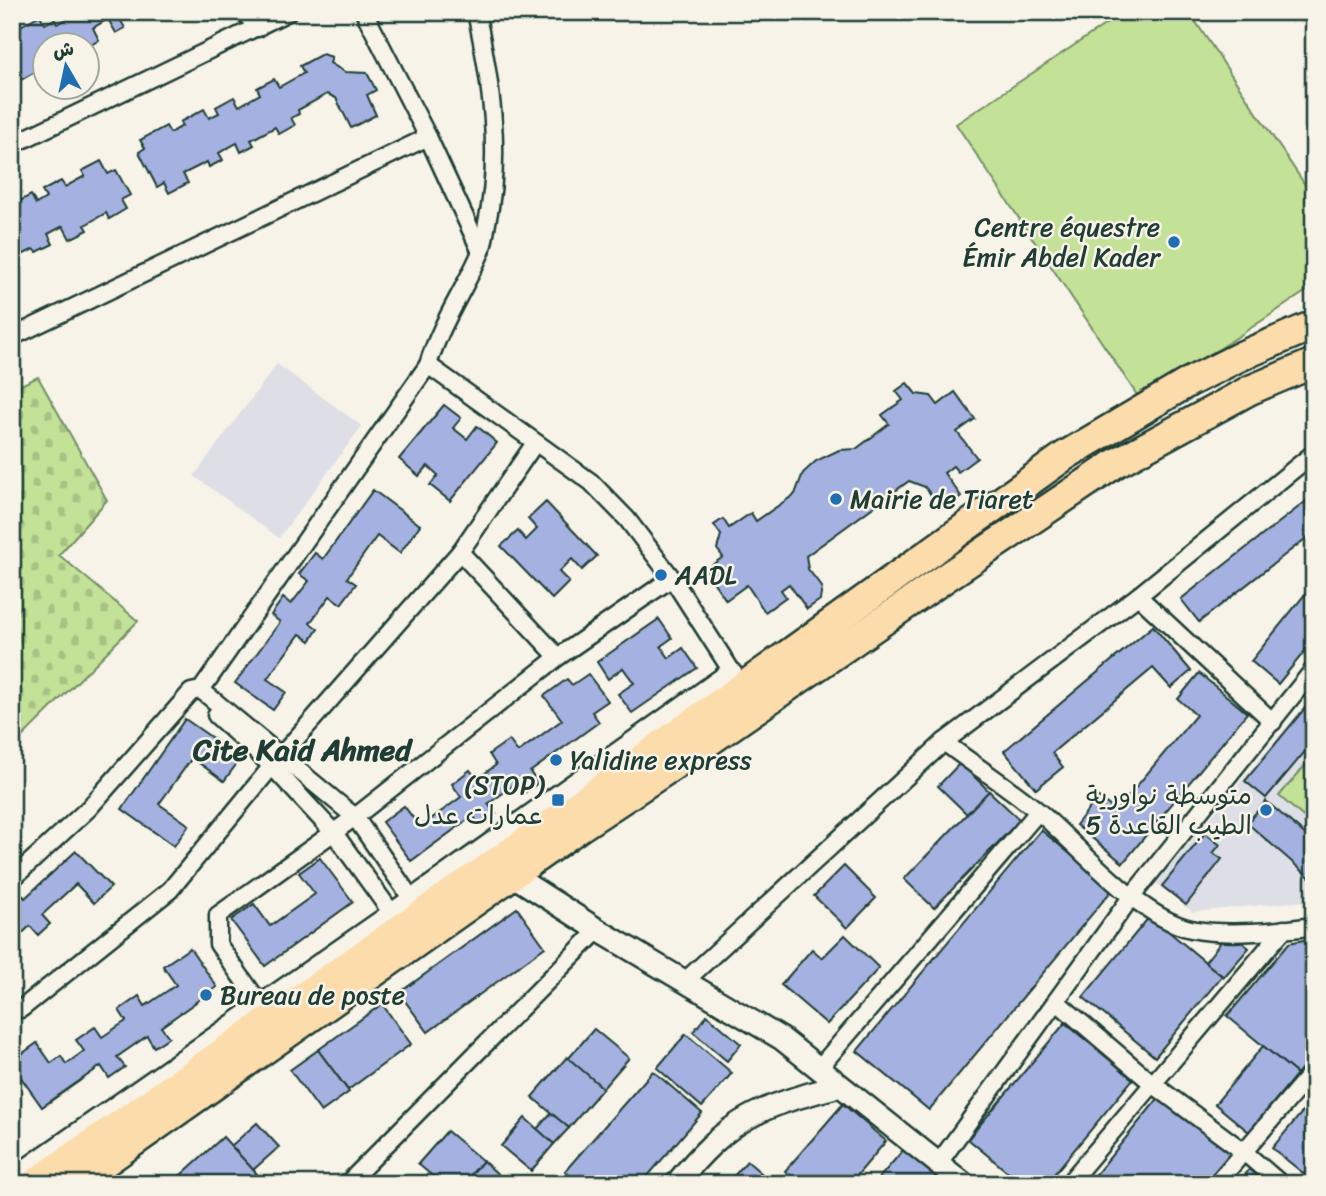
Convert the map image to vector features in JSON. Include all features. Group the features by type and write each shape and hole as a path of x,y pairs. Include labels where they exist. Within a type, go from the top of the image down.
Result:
{"highway":[{"path":"34,1184 568,812 737,678 1066,455 1189,382 1314,325"},
{"path":"74,1184 512,875 1116,463 1250,390 1314,363"}],"street":[{"path":"244,12 258,28"},
{"path":"12,145 288,12"},
{"path":"364,12 428,137 481,252"},
{"path":"12,879 89,808 196,691 428,365 436,338 481,252 492,201 496,148 486,56 476,12"},
{"path":"12,337 428,137"},
{"path":"12,1177 411,898 737,678 672,578 626,519 592,482 428,365"},
{"path":"21,1009 170,890 276,761 460,552 535,443"},
{"path":"685,981 944,742 1138,596 1314,453"},
{"path":"460,552 558,657"},
{"path":"260,1003 218,944 218,915 334,833 558,657 672,578"},
{"path":"1138,596 1273,722"},
{"path":"938,1164 1132,896 1314,669"},
{"path":"196,691 276,761 355,817 411,898"},
{"path":"944,742 1038,812 1132,896 1166,920 1189,928 1213,931 1314,926"},
{"path":"276,761 334,833 391,912"},
{"path":"820,1068 1038,812"},
{"path":"512,875 598,930 774,1033 964,1184"},
{"path":"1068,1184 1284,929"},
{"path":"347,1184 598,930"},
{"path":"1056,1001 1153,1083 1244,1152 1281,1184"},
{"path":"1216,1184 1314,1070"},
{"path":"676,1184 706,1148 739,1121 784,1100 839,1086"}],"shaded area":[{"path":"277,364 362,426 279,538 194,476"},
{"name":"متوسطة نواورية الطيب القاعدة 5","path":"1314,694 1314,900 1193,912 1156,883"}],"green space":[{"name":"Centre équestre Émir Abdel Kader","path":"1124,12 1189,12 1314,198 1314,286 1141,401 956,124"},
{"path":"38,377 107,500 59,555 138,621 12,747 12,389"},
{"path":"1314,755 1314,826 1279,796"}],"building":[{"path":"72,12 116,12 125,28 116,33 108,19 93,28 95,32 32,32 32,74 16,83 20,90 12,95 12,42 17,40 12,31 40,15 45,24 54,19 57,24 73,15"},
{"path":"322,54 332,57 330,63 345,72 367,73 376,90 367,95 376,115 351,128 336,98 327,94 298,110 299,114 291,118 295,125 279,134 275,127 251,140 254,145 241,152 237,143 219,153 223,160 209,167 207,162 183,174 188,183 169,193 164,183 157,187 139,152 145,148 140,140 166,126 170,133 182,126 180,122 204,109 209,118 219,113 216,107 234,97 239,106 260,94 257,88 274,79 279,87 304,73 300,66"},
{"path":"101,161 108,174 116,170 130,195 121,200 126,209 109,219 106,213 85,225 88,230 70,239 63,226 48,234 53,244 37,252 34,249 12,260 12,205 31,195 36,204 46,198 42,191 61,181 65,187 85,176 82,171"},
{"name":"Mairie de Tiaret","path":"907,383 916,394 931,396 938,405 955,392 975,419 957,432 977,458 958,472 953,466 944,473 961,496 951,504 936,502 925,487 909,481 806,556 808,569 822,587 820,600 807,609 789,584 781,590 786,597 765,612 747,585 726,600 705,570 723,557 717,549 721,535 714,525 723,519 729,528 751,513 756,521 795,494 803,473 816,461 839,450 856,449 889,424 882,415 903,400 896,391"},
{"path":"444,405 461,418 453,428 467,439 477,426 497,443 450,501 430,485 438,475 428,466 419,476 399,459"},
{"path":"373,490 420,525 400,553 377,536 347,578 356,584 341,604 330,596 310,623 318,629 310,641 300,634 267,679 286,692 273,710 235,683 280,622 271,615 283,598 291,604 309,581 299,574 315,553 323,559"},
{"path":"1314,495 1314,532 1199,622 1181,599"},
{"path":"546,502 597,556 582,570 572,559 559,572 569,582 552,599 501,546 518,531 526,540 537,529 528,519"},
{"path":"1314,583 1314,640 1278,684 1251,661"},
{"path":"659,619 672,638 661,646 669,658 683,648 697,668 632,713 618,694 634,683 623,668 608,679 597,662"},
{"path":"1153,626 1191,671 1171,688 1153,668 1052,753 1063,767 1036,789 1004,751"},
{"path":"1199,673 1247,713 1123,863 1076,825 1098,797 1116,811 1196,715 1178,699"},
{"path":"588,674 608,701 592,712 599,722 530,772 538,783 524,793 517,783 488,804 496,814 480,825 473,816 411,861 382,822 404,806 420,827 461,797 452,784 470,770 477,779 496,765 489,754 509,740 518,752 562,720 544,696 567,679 572,685"},
{"path":"1314,697 1314,741 1266,798 1245,781"},
{"path":"185,719 241,758 224,781 192,758 159,804 189,825 174,846 122,809"},
{"path":"960,763 989,791 967,814 938,786"},
{"path":"989,791 1020,820 934,908 904,879"},
{"path":"1266,801 1314,842 1314,881 1247,823"},
{"path":"1041,830 1113,889 929,1110 857,1051"},
{"path":"1205,833 1220,845 1213,853 1222,859 1186,905 1162,886"},
{"path":"76,851 111,887 94,903 76,884 42,915 50,924 38,935 30,926 12,943 12,895 18,890 25,898"},
{"path":"320,858 353,902 265,966 231,920 254,904 270,926 315,894 299,873"},
{"path":"844,866 876,898 847,928 814,896"},
{"path":"517,908 545,947 428,1032 399,993"},
{"path":"1150,916 1222,976 1155,1057 1083,997"},
{"path":"1229,932 1249,948 1224,977 1205,962"},
{"path":"845,935 879,968 827,1024 781,985 812,949 822,958"},
{"path":"1314,938 1314,1054 1297,1074 1227,1016 1289,943"},
{"path":"190,948 217,987 161,1027 169,1037 154,1047 147,1036 117,1057 125,1067 109,1078 101,1066 42,1107 12,1065 12,1061 37,1043 51,1063 61,1056 66,1064 84,1051 76,1040 95,1027 102,1037 126,1021 119,1010 139,996 145,1006 176,985 163,966"},
{"path":"382,1004 411,1044 348,1090 318,1050"},
{"path":"707,1015 741,1044 727,1061 693,1032"},
{"path":"1065,1023 1133,1079 1046,1184 1022,1184 968,1139"},
{"path":"594,1029 629,1058 603,1088 568,1059"},
{"path":"686,1034 732,1073 702,1107 657,1068"},
{"path":"1263,1046 1297,1074 1249,1132 1215,1104"},
{"path":"318,1050 349,1092 321,1112 290,1070"},
{"path":"567,1057 603,1088 569,1128 532,1097"},
{"path":"653,1071 702,1113 641,1184 579,1184 565,1171"},
{"path":"1161,1095 1231,1153 1206,1184 1088,1184"},
{"path":"1314,1098 1314,1182 1272,1148"},
{"path":"843,1104 886,1141 850,1184 799,1184 785,1171"},
{"path":"551,1113 569,1128 554,1144 537,1129"},
{"path":"525,1118 554,1144 531,1171 501,1146"},
{"path":"257,1123 279,1147 253,1170 231,1146"},
{"path":"447,1131 483,1161 463,1184 442,1184 418,1164"},
{"path":"223,1137 257,1174 246,1184 171,1184"},
{"path":"904,1149 944,1184 874,1184"},
{"path":"483,1161 509,1184 463,1184"},
{"path":"747,1161 774,1184 727,1184"},
{"path":"1252,1166 1273,1184 1238,1184"},
{"path":"564,1177 572,1184 558,1184"}],"place":[{"name":"Centre équestre Émir Abdel Kader","path":"1174,242"},
{"name":"Mairie de Tiaret","path":"836,499"},
{"name":"AADL","path":"661,575"},
{"name":"Yalidine express","path":"556,760"},
{"name":"(STOP) عمارات عدل","path":"558,800"},
{"name":"متوسطة نواورية الطيب القاعدة 5","path":"1266,810"},
{"name":"Bureau de poste","path":"206,995"}],"district":[{"name":"Cite Kaid Ahmed","path":"302,750"}]}
